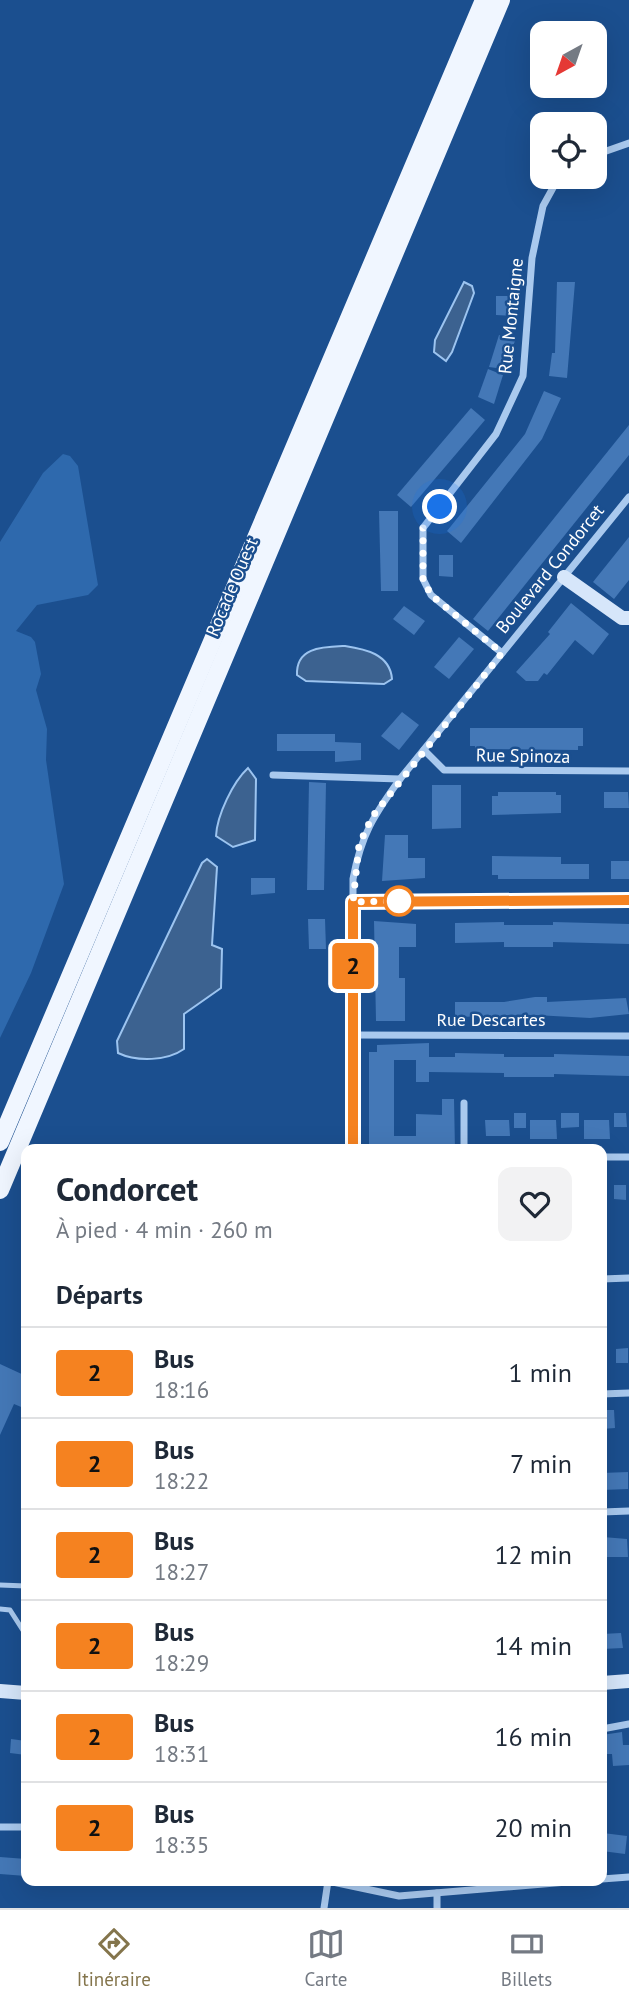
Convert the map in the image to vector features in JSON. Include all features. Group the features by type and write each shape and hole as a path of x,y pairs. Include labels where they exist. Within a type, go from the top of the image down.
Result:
{"main road":[{"name":"Rocade Ouest","path":"0,1142 484,0"},
{"name":"Rocade Ouest","path":"0,1190 501,0"}],"street":[{"path":"607,151 629,143"},
{"name":"Rue Montaigne","path":"502,653 431,595 423,579 423,528 496,434 523,376 535,245 543,206 552,189"},
{"name":"Boulevard Condorcet","path":"353,1144 353,902 359,845 372,817 400,779 629,496"},
{"path":"564,577 622,618 629,618"},
{"name":"Rue Spinoza","path":"424,750 444,770 629,772"},
{"path":"273,775 400,779"},
{"path":"353,902 629,900"},
{"name":"Rue Descartes","path":"353,1035 629,1037"},
{"path":"464,1103 464,1144"},
{"path":"607,1157 629,1157"},
{"path":"607,1279 629,1278"},
{"path":"607,1394 629,1393"},
{"path":"607,1512 629,1511"},
{"path":"607,1683 629,1681"},
{"path":"0,1691 21,1693"},
{"path":"607,1728 629,1724"},
{"path":"0,1827 21,1827"},
{"path":"607,1879 629,1877"},
{"path":"324,1908 327,1886"},
{"path":"352,1886 399,1896 520,1886"},
{"path":"437,1893 437,1908"}],"lane":[{"path":"0,1585 21,1586"},
{"path":"0,1609 10,1610 21,1627"}],"shaded area":[{"path":"464,282 472,286 474,293 452,352 446,361 434,352 435,340"},
{"path":"63,454 70,456 78,466 98,585 88,595 37,605 16,631 31,637 35,642 41,674 36,690 47,729 46,760 64,884 31,973 0,1038 0,542 43,473"},
{"path":"345,646 368,651 382,658 392,679 384,684 306,681 297,675 301,659 312,650"},
{"path":"248,768 256,779 255,840 233,847 216,836 217,828 232,790"},
{"path":"207,859 217,867 212,945 222,949 221,988 184,1014 184,1049 169,1056 152,1059 134,1058 118,1053 117,1041 202,863"}],"building":[{"path":"557,282 575,282 567,378 549,376 552,353 555,353"},
{"path":"496,296 514,296 514,316 496,315"},
{"path":"499,335 515,341 504,369 489,367"},
{"path":"488,369 503,375 494,404 478,397"},
{"path":"544,391 561,398 542,439 461,543 447,531 525,434"},
{"path":"471,408 485,420 411,507 397,495"},
{"path":"629,425 629,455 488,631 473,619"},
{"path":"379,511 398,511 398,591 381,591"},
{"path":"629,537 629,580 614,599 593,582"},
{"path":"439,555 453,555 453,577 439,576"},
{"path":"571,603 609,634 593,655 575,640 547,675 544,673 538,681 526,681 516,672 550,634 548,632"},
{"path":"404,606 425,621 414,635 393,619"},
{"path":"459,637 474,649 449,679 434,667"},
{"path":"402,712 419,725 399,750 381,736"},
{"path":"470,728 583,728 583,746 578,746 578,750 475,749 475,746 470,746"},
{"path":"277,734 335,734 335,751 277,751"},
{"path":"335,742 361,743 361,760 335,762"},
{"path":"309,782 326,783 324,890 307,890"},
{"path":"432,785 461,785 461,828 432,829"},
{"path":"498,792 556,792 556,795 561,795 561,813 492,815 492,796 498,796"},
{"path":"604,792 628,792 629,808 604,808"},
{"path":"385,835 408,835 408,858 425,858 425,878 382,881"},
{"path":"492,856 561,857 561,864 589,864 589,879 498,879 498,875 492,875"},
{"path":"611,861 629,861 629,879 611,879"},
{"path":"251,878 275,878 275,893 251,895"},
{"path":"308,919 325,919 326,949 309,949"},
{"path":"374,921 416,924 416,947 399,947 399,978 405,978 405,1021 376,1021"},
{"path":"504,922 504,925 553,925 553,922 629,924 629,944 553,942 553,947 504,947 504,942 455,943 455,923"},
{"path":"547,997 547,1002 626,998 629,1014 590,1018 535,1015 455,1017 455,1002 504,1002"},
{"path":"429,1043 429,1057 455,1057 455,1053 504,1054 504,1057 554,1057 554,1054 629,1056 629,1076 554,1074 554,1077 504,1077 504,1073 429,1072 429,1082 416,1082 416,1060 394,1060 394,1136 416,1136 416,1114 442,1115 442,1099 454,1099 455,1144 369,1144 369,1052 377,1052 377,1045"},
{"path":"514,1113 526,1113 526,1128 514,1128"},
{"path":"561,1113 579,1113 579,1127 561,1128"},
{"path":"614,1113 626,1113 627,1127 614,1127"},
{"path":"485,1120 509,1120 510,1136 486,1136"},
{"path":"530,1120 556,1120 557,1139 530,1139"},
{"path":"584,1120 609,1120 610,1139 584,1139"},
{"path":"614,1185 626,1185 626,1200 614,1199"},
{"path":"628,1348 628,1363 616,1363 616,1349"},
{"path":"0,1364 21,1374 21,1407 14,1404 0,1435"},
{"path":"607,1410 614,1410 615,1428 607,1429"},
{"path":"628,1472 628,1489 607,1490 607,1473"},
{"path":"607,1537 627,1539 628,1557 607,1557"},
{"path":"621,1633 623,1648 607,1649 607,1634"},
{"path":"622,1732 623,1745 629,1745 629,1765 613,1766 612,1754 607,1754 607,1734"},
{"path":"11,1739 21,1740 21,1754 10,1753"},
{"path":"607,1834 627,1836 625,1854 607,1852"},
{"path":"0,1857 21,1859 21,1876 0,1874"}],"bus line":[{"name":"2","path":"354,1144 353,902 629,900"}],"route":[{"path":"399,901 353,902 353,879 359,845 372,817 400,779 502,653 431,595 423,579 423,528 440,507"}]}
